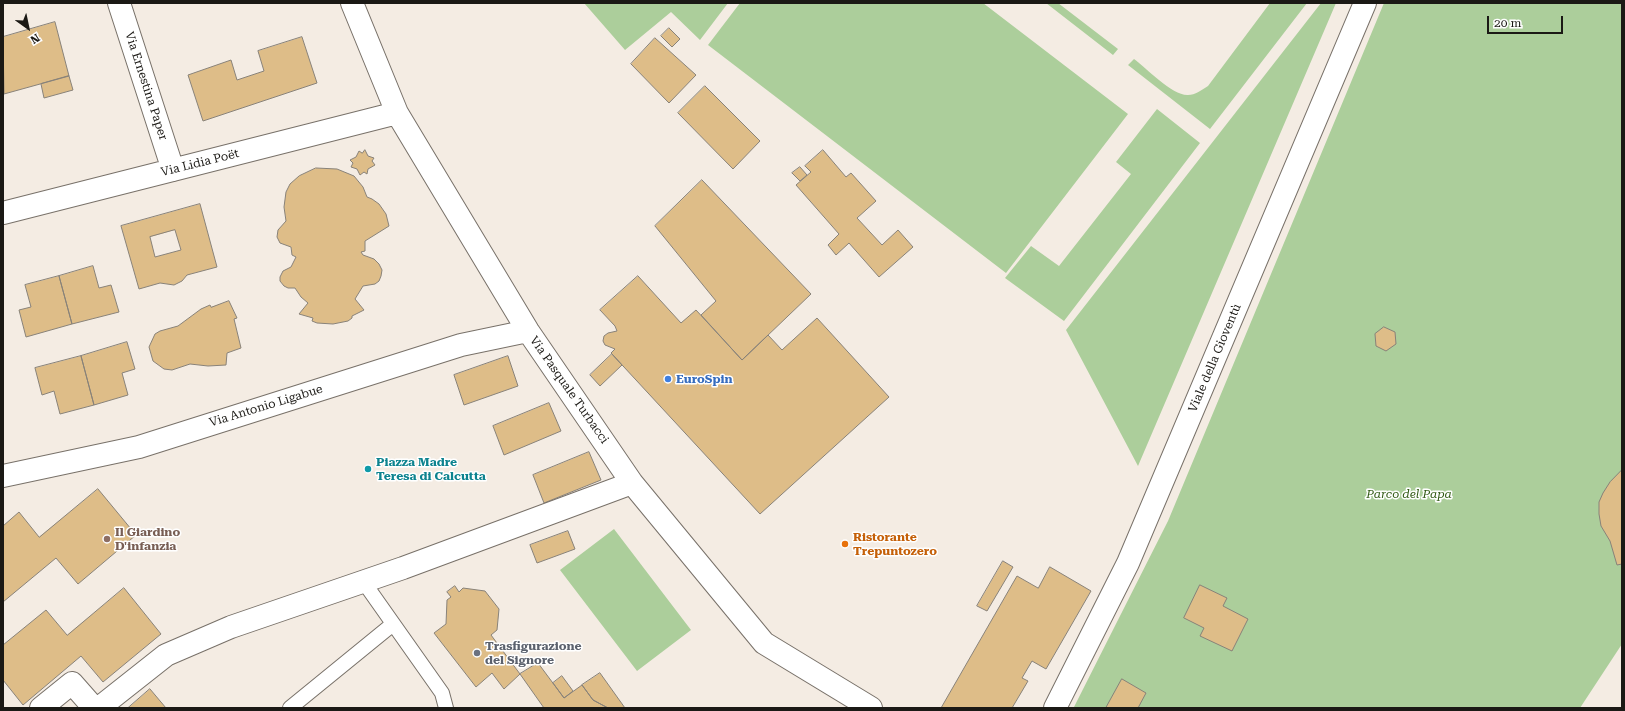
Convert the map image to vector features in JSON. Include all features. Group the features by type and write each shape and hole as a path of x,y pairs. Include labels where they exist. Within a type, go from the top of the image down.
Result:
{"street":[{"name":"Via Ernestina Paper","path":"119,3 173,170"},
{"name":"Via Pasquale Turbacci","path":"352,3 396,113 528,331 632,483 764,643 871,708"},
{"name":"Viale della Gioventù","path":"1055,708 1128,563 1365,3"},
{"name":"Via Lidia Poët","path":"3,213 396,113"},
{"name":"Via Antonio Ligabue","path":"3,476 139,447 461,345 528,331"},
{"path":"99,708 166,655 231,627 363,581 632,483"},
{"path":"41,708 72,682 94,708"}],"lane":[{"path":"363,581 442,693 446,708"},
{"path":"290,708 393,624"}],"green space":[{"path":"584,3 728,3 700,40 671,12 625,50"},
{"path":"740,3 983,3 1128,114 1006,273 708,45"},
{"path":"1046,3 1058,3 1118,49 1113,55"},
{"path":"1270,3 1307,3 1210,129 1128,65 1134,59 1160,81 1182,94 1191,95 1201,91 1208,86"},
{"path":"1321,3 1336,3 1138,466 1066,330"},
{"name":"Parco del Papa","path":"1384,3 1622,3 1622,644 1580,708 1075,708 1074,707 1168,521"},
{"path":"1157,109 1200,143 1064,321 1005,278 1031,246 1059,266 1131,174 1116,162"},
{"path":"614,529 691,630 637,671 560,570"}],"building":[{"path":"55,22 69,76 4,94 3,37"},
{"path":"669,28 680,39 672,47 661,36"},
{"path":"302,37 317,83 203,121 188,75 231,60 237,80 264,71 258,51"},
{"path":"655,38 696,75 669,103 631,64"},
{"path":"69,76 73,90 44,98 41,84"},
{"path":"705,86 760,141 733,169 678,113"},
{"path":"365,150 368,156 374,158 372,161 375,165 368,169 367,174 364,172 360,175 357,169 351,167 353,163 350,160 356,157 359,151 362,153"},
{"path":"823,150 846,177 851,173 876,201 857,218 882,245 898,230 913,247 879,277 849,243 836,255 828,245 839,234 796,185 811,172 805,166"},
{"path":"800,167 807,175 800,181 792,173"},
{"path":"316,168 337,169 354,176 363,187 367,197 379,204 386,214 389,226 365,241 365,251 361,252 363,255 374,259 382,270 379,281 375,284 363,286 355,299 364,310 352,316 352,318 348,321 333,324 317,323 312,321 313,318 299,314 308,303 301,297 295,288 288,288 280,281 283,271 291,267 296,257 292,255 291,247 280,243 277,237 278,230 286,221 284,207 286,192 290,184 299,176"},
{"path":"702,180 811,294 742,360 701,315 716,301 655,226"},
{"path":"200,204 217,267 187,275 182,281 174,285 160,283 139,289 121,226","holes":["175,230 181,250 155,257 150,237"]},
{"path":"93,266 99,288 111,285 119,312 72,324 59,276"},
{"path":"59,276 72,324 26,337 19,310 31,307 25,285"},
{"path":"638,276 681,323 696,310 742,360 768,335 782,350 817,318 889,397 760,514 611,353 615,349 605,345 603,341 604,336 608,333 617,331 615,326 600,310"},
{"path":"229,301 237,318 234,319 241,348 227,353 226,365 208,366 190,364 172,370 164,369 153,361 149,347 155,334 178,326 201,309 210,305 211,307"},
{"path":"1384,327 1395,332 1396,344 1386,351 1376,346 1375,334"},
{"path":"127,342 135,369 122,373 128,395 94,405 81,356"},
{"path":"612,354 622,365 600,386 590,375"},
{"path":"81,356 94,405 60,414 54,391 42,395 35,368"},
{"path":"508,356 518,386 464,405 454,375"},
{"path":"549,403 561,431 504,455 493,426"},
{"path":"589,452 601,480 544,503 533,475"},
{"path":"1622,470 1622,564 1617,565 1610,541 1601,526 1599,502 1610,482"},
{"path":"98,489 136,535 78,584 56,558 3,602 3,526 19,512 39,537"},
{"path":"568,531 575,549 537,563 530,545"},
{"path":"1003,561 1013,567 987,611 977,606"},
{"path":"1050,567 1091,591 1046,669 1032,661 1022,678 1028,681 1012,708 941,708 1017,576 1038,588"},
{"path":"1200,585 1227,598 1223,606 1248,619 1232,651 1200,636 1204,628 1184,618"},
{"name":"Trasfigurazione del Signore","path":"455,586 459,592 463,588 485,591 499,609 497,630 491,635 520,674 504,689 492,673 476,687 434,633 446,624 447,600 451,597 447,592"},
{"path":"124,588 161,634 103,682 81,656 23,705 3,680 3,645 46,610 67,635"},
{"path":"538,663 564,698 582,685 593,700 608,708 544,708 520,674"},
{"path":"600,673 625,708 608,708 593,700 582,685"},
{"path":"562,676 573,691 564,698 553,683"},
{"path":"1122,679 1146,693 1138,708 1106,708"},
{"path":"150,689 166,708 128,708"}],"place":[{"name":"EuroSpin","path":"668,379"},
{"name":"Piazza Madre Teresa di Calcutta","path":"368,469"},
{"name":"Il Giardino D'infanzia","path":"107,539"},
{"name":"Ristorante Trepuntozero","path":"845,544"},
{"name":"Trasfigurazione del Signore","path":"477,653"}]}
